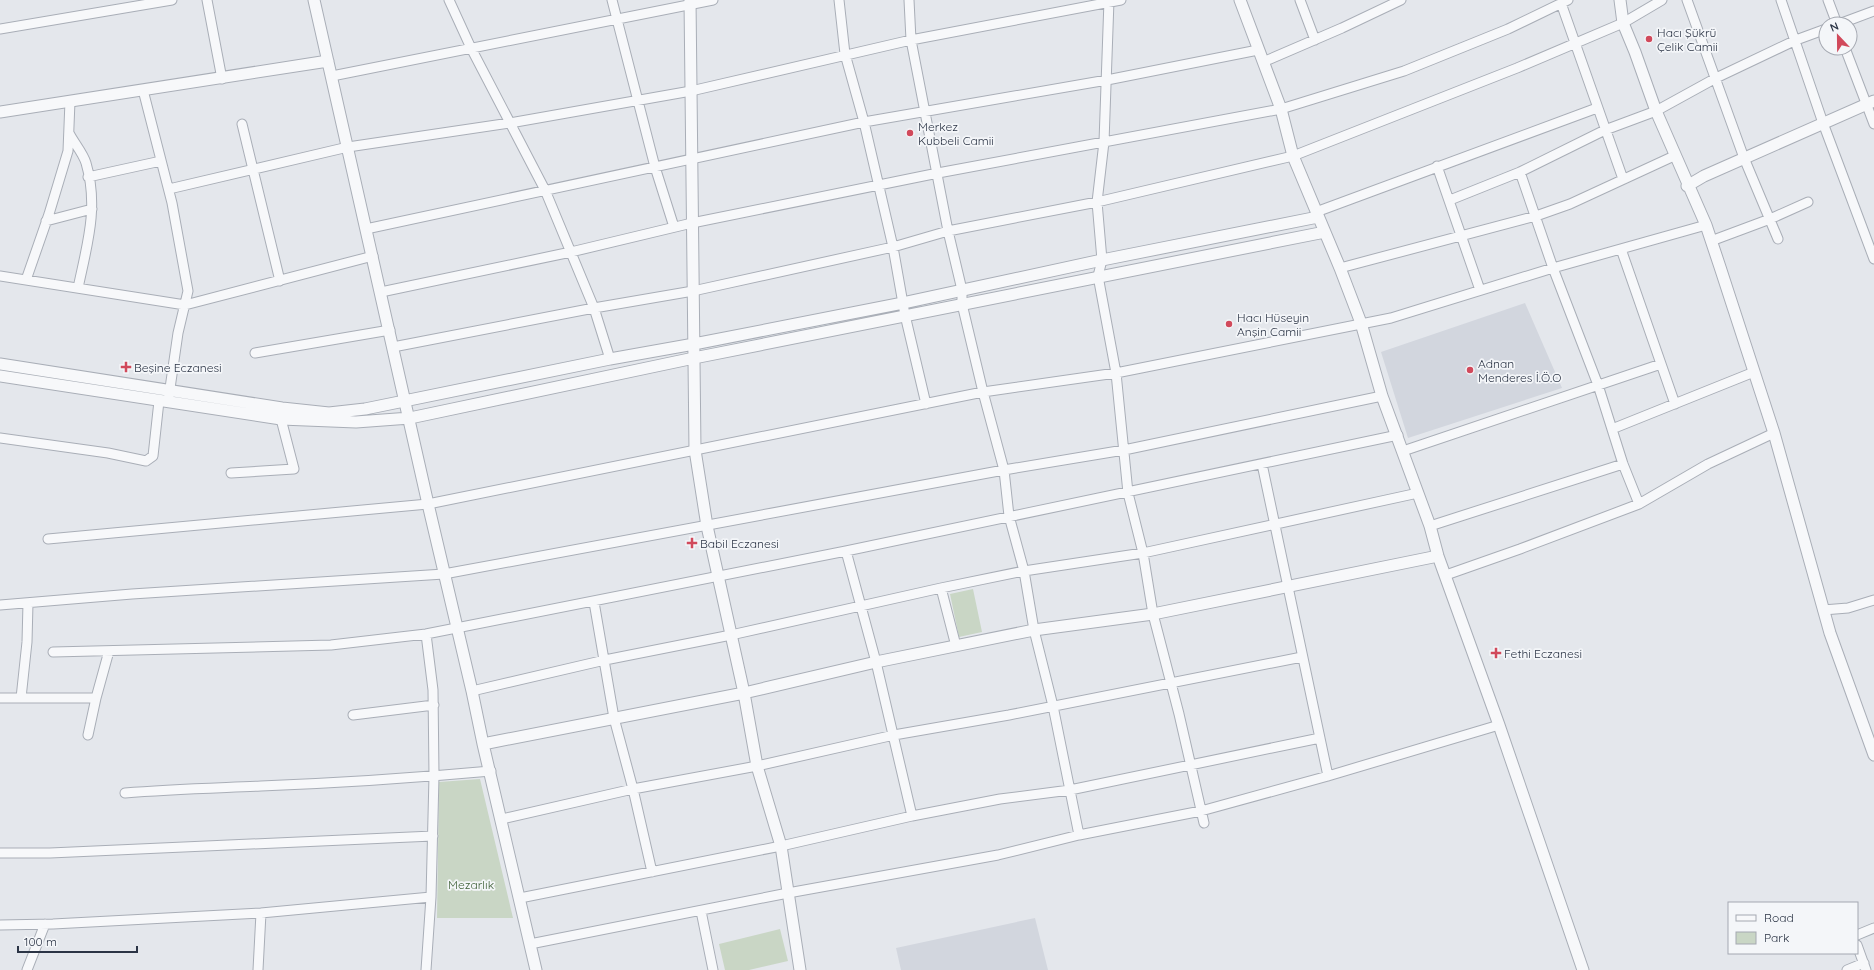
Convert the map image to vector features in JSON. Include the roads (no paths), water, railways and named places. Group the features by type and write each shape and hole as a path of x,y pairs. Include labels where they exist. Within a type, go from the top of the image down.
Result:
{"street":[{"path":"0,29 172,0"},
{"path":"207,0 222,79"},
{"path":"314,0 410,418 456,627 536,970"},
{"path":"449,0 471,48 545,190 594,308 610,359"},
{"path":"612,0 655,167 674,227"},
{"path":"332,76 618,19 690,2 713,0"},
{"path":"839,0 845,54 864,122 894,247 903,304 926,404"},
{"path":"909,0 910,40 938,173 948,231 962,290 962,304 983,392 1004,470 1009,516 1024,571 1034,630 1053,706 1079,835"},
{"path":"169,190 348,147 510,123 691,91 910,40 1109,1 1122,0"},
{"path":"1240,0 1281,109 1293,156 1340,268 1360,323 1382,396 1398,435 1430,526 1438,556 1499,725 1582,970"},
{"path":"1300,0 1315,40"},
{"path":"1263,62 1315,40 1401,0"},
{"path":"1620,0 1623,23 1636,52 1656,111 1687,186 1706,225 1774,433 1830,633 1874,755"},
{"path":"393,347 594,308 693,291 894,247 948,231 1098,202 1293,156 1575,44 1623,23 1662,0"},
{"path":"1687,0 1744,158 1778,239"},
{"path":"1781,0 1823,122 1874,259"},
{"path":"1828,0 1835,16"},
{"path":"1109,1 1104,142 1098,202 1102,260 1098,276 1116,373 1128,493 1143,553 1153,614 1171,682 1204,823"},
{"path":"690,2 695,450 707,526 744,692 757,766 781,846 800,970"},
{"path":"381,292 571,252 692,222 879,186 938,173 1281,109 1404,72 1508,29 1565,2 1575,44 1623,179"},
{"path":"1858,17 1874,11"},
{"path":"1450,200 1520,172 1605,130 1656,111 1716,78 1796,40 1818,32"},
{"path":"366,229 864,122 1106,80 1258,50"},
{"path":"1849,56 1870,102 1874,124"},
{"path":"0,112 222,79 328,61"},
{"path":"0,438 108,453 146,461 154,456 163,401 169,390 178,333 188,291 169,190 143,90"},
{"path":"26,280 68,151 70,101"},
{"path":"1687,186 1704,176 1870,102"},
{"path":"0,364 282,408 330,413 365,409 610,359 903,304 962,290 1317,215 1437,166 1597,108"},
{"path":"242,124 280,281"},
{"path":"69,133 86,162 92,209 92,219 78,288"},
{"path":"1340,268 1536,216 1570,204 1674,156"},
{"path":"88,177 162,161"},
{"path":"1437,166 1480,290"},
{"path":"1520,172 1553,268 1598,384 1623,464 1639,504"},
{"path":"1711,241 1770,219 1808,202"},
{"path":"46,221 92,209"},
{"path":"48,539 428,504 983,392 1116,373 1391,318 1553,268 1706,225"},
{"path":"0,376 281,419 356,422 410,418 694,358 1098,276 1325,232"},
{"path":"1621,249 1675,404"},
{"path":"0,276 185,305 373,256"},
{"path":"255,353 390,330"},
{"path":"1403,451 1661,364"},
{"path":"1612,429 1754,372"},
{"path":"0,605 444,574 1004,470 1124,450 1382,396"},
{"path":"231,473 294,469 281,419"},
{"path":"1446,575 1639,504 1708,464 1774,433"},
{"path":"53,652 331,645 426,634 846,551 1009,516 1128,493 1398,435"},
{"path":"1262,464 1276,524 1287,586 1328,776"},
{"path":"1430,526 1623,464"},
{"path":"472,691 605,660 732,635 862,604 1024,571 1143,553 1418,493"},
{"path":"846,551 862,604 912,816"},
{"path":"483,744 744,692 876,662 1034,630 1153,614 1438,556"},
{"path":"941,588 956,646"},
{"path":"1823,610 1848,608 1874,600"},
{"path":"22,698 27,642 28,602"},
{"path":"594,602 614,718 633,789 652,872"},
{"path":"426,634 434,690 432,897 426,970"},
{"path":"88,735 96,698 109,651"},
{"path":"502,819 633,789 757,766 894,735 1053,706 1302,657"},
{"path":"0,698 96,698"},
{"path":"353,714 434,705"},
{"path":"530,944 788,893 998,854 1079,835 1201,811 1328,776 1499,725"},
{"path":"520,898 781,846 912,816 1000,799 1070,790 1320,738"},
{"path":"125,793 187,788 260,786 434,776 490,771"},
{"path":"0,853 58,852 433,836"},
{"path":"0,925 261,913 432,897"},
{"path":"701,910 714,970"},
{"path":"258,970 261,913"},
{"path":"27,970 45,924"},
{"path":"1858,935 1874,928"},
{"path":"1847,970 1865,967 1858,948"}],"place":[{"name":"Hacı Şükrü Çelik Camii","path":"1649,39"},
{"name":"Merkez Kubbeli Camii","path":"910,133"},
{"name":"Hacı Hüseyin Anşin Camii","path":"1229,324"},
{"name":"Beşine Eczanesi","path":"126,367"},
{"name":"Adnan Menderes İ.Ö.O","path":"1470,370"},
{"name":"Babil Eczanesi","path":"692,543"},
{"name":"Fethi Eczanesi","path":"1496,653"}],"park label":[{"name":"Mezarlık","path":"471,884"}]}
